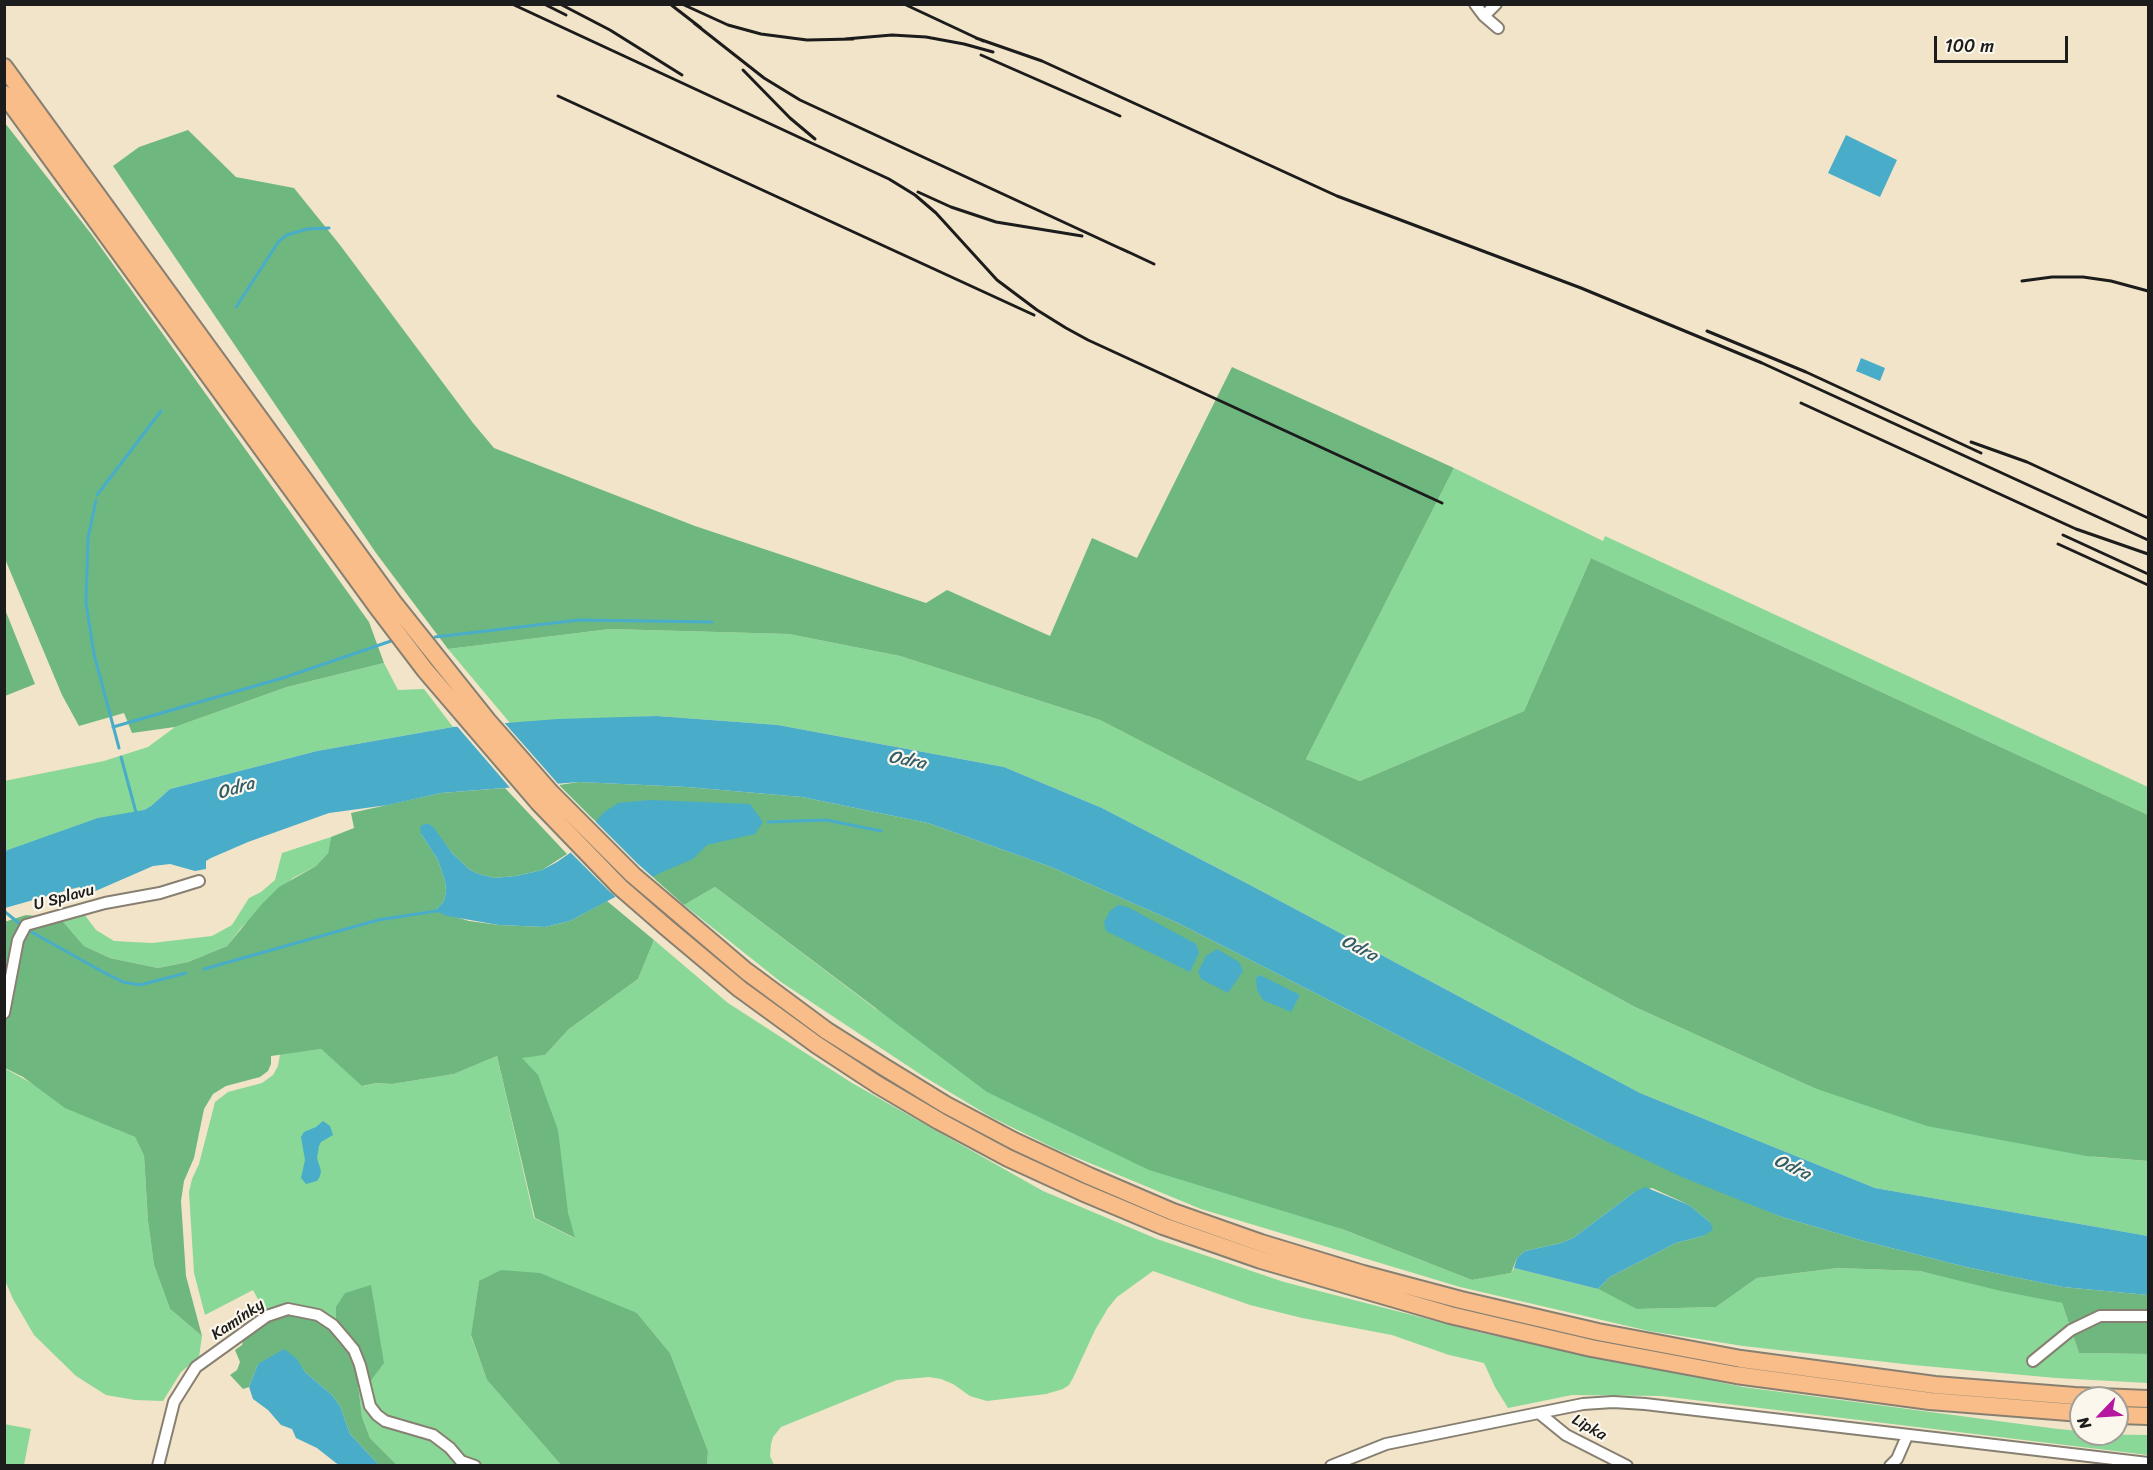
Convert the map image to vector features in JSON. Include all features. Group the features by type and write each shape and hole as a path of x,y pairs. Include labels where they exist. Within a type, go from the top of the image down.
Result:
{"highway":[{"path":"4,67 393,602 488,720 551,793 671,921 740,989 817,1045 878,1085 1008,1158 1163,1226 1250,1256 1450,1315 1591,1348 1736,1375 1930,1401 2069,1412"},
{"path":"4,94 425,670 493,751 588,854 671,921 746,971 827,1031 946,1106 1014,1141 1173,1212 1261,1243 1363,1274 1461,1300 1598,1332 1741,1359 1935,1385 2148,1399"},
{"path":"2129,1415 2148,1416"}],"street":[{"path":"1475,4 1484,16 1498,28"},
{"path":"1484,16 1497,4"},
{"name":"U Splavu","path":"4,1012 18,940 26,925 105,903 178,888 199,880"},
{"name":"Kamínky","path":"158,1466 174,1402 196,1367 267,1316 288,1309 318,1316 333,1324 354,1350 370,1406 377,1415 385,1421 433,1435 450,1448 461,1461 475,1466"},
{"path":"2032,1361 2072,1330 2100,1316 2148,1316"},
{"path":"1331,1466 1386,1444 1583,1404 1624,1402 2148,1463"},
{"name":"Lipka","path":"1539,1413 1566,1434 1627,1466"},
{"path":"1890,1466 1897,1459 1907,1436"}],"green space":[{"path":"5,123 92,235 369,622 384,663 287,687 175,727 132,733 124,713 79,726 62,695 5,559"},
{"path":"188,130 236,177 294,188 494,448 695,526 926,603 947,590 1050,636 1092,538 1137,558 1232,367 1454,468 1306,759 1360,781 1524,711 1591,558 2148,815 2148,1161 2086,1156 1927,1126 1814,1088 1635,1007 1280,813 1100,720 900,656 789,634 610,629 448,649 376,553 113,166 139,147"},
{"path":"1454,468 1603,541 1605,536 2148,787 2148,815 1591,558 1524,711 1360,781 1306,759"},
{"path":"4,607 35,684 5,696 4,696"},
{"path":"610,629 789,634 900,656 1100,720 1280,813 1635,1007 1814,1088 2096,1157 2148,1161 2148,1236 1875,1188 1640,1093 1102,808 1004,767 778,725 657,716 510,723 448,649"},
{"path":"384,663 398,690 424,689 453,727 317,751 170,789 144,810 5,851 4,781 104,761 148,747 175,727 287,687"},
{"path":"579,782 687,787 802,797 928,823 1051,867 1178,923 1595,1136 1782,1217 1966,1267 2063,1287 2148,1295 2148,1354 2079,1353 2062,1303 1920,1271 1838,1268 1757,1278 1716,1307 1637,1309 1598,1289 1610,1277 1676,1243 1703,1236 1710,1222 1689,1205 1652,1188 1633,1193 1573,1238 1525,1251 1517,1258 1511,1273 1472,1280 1342,1229 1149,1170 987,1092 715,887 684,905 638,864 559,785"},
{"path":"505,788 567,854 542,870 494,878 470,870 452,853 429,824 421,834 438,860 446,891 444,901 435,911 469,921 545,927 570,921 607,901 654,940 638,979 569,1029 545,1055 522,1058 538,1075 558,1130 568,1212 575,1238 535,1218 497,1056 454,1074 392,1084 377,1083 362,1086 321,1049 271,1056 268,1071 260,1077 226,1086 213,1094 204,1109 194,1158 184,1181 181,1201 186,1276 202,1336 170,1309 154,1265 148,1221 144,1156 135,1137 65,1108 23,1077 5,1068 4,922 26,915 60,918 84,946 110,958 158,968 188,962 227,946 279,887 316,866 328,853 331,837 354,828 351,813 441,793"},
{"path":"331,837 328,853 316,866 293,878 241,928 227,946 188,962 158,968 110,958 84,946 60,918 84,914 96,930 114,941 152,943 212,936 232,925 249,898 261,892 275,880 282,853"},
{"path":"715,887 876,1009 1342,1229 1472,1280 1511,1273 1514,1268 1598,1289 1638,1309 1716,1307 1757,1278 1838,1268 1920,1271 2062,1303 2079,1353 2148,1354 2148,1383 2056,1378 1913,1365 1743,1346 1649,1331 1460,1287 1201,1209 1058,1150 991,1117 923,1076 781,982 684,905"},
{"path":"654,940 728,1003 852,1083 1043,1191 1157,1239 1284,1282 1482,1333 1743,1387 2069,1430 2069,1445 1661,1396 1572,1395 1508,1408 1484,1363 1449,1355 1392,1335 1302,1318 1250,1305 1153,1271 1117,1297 1108,1308 1073,1378 1063,1389 1046,1394 987,1401 970,1396 941,1379 929,1377 897,1380 781,1427 773,1437 771,1444 770,1456 774,1465 707,1465 708,1451 670,1353 637,1313 479,1281 471,1336 487,1380 561,1465 397,1465 370,1438 362,1417 356,1368 267,1316 253,1290 205,1315 194,1273 189,1192 192,1179 199,1164 215,1102 228,1092 262,1083 273,1075 278,1066 280,1054 321,1049 363,1086 378,1083 392,1084 454,1074 497,1056 534,1218 574,1238 522,1057 545,1055 569,1029 638,979"},
{"path":"4,1068 108,1125 135,1137 144,1156 148,1221 154,1265 170,1309 202,1336 199,1357 181,1372 163,1401 135,1400 106,1395 76,1376 34,1335 13,1299 4,1278"},
{"path":"501,1270 540,1273 637,1313 670,1353 708,1451 707,1465 561,1465 487,1380 471,1335 479,1281"},
{"path":"371,1285 384,1363 369,1383 336,1324 336,1307 345,1293"},
{"path":"299,1313 326,1324 346,1348 356,1368 362,1417 370,1438 397,1465 379,1465 350,1434 340,1406 332,1395 305,1372 297,1360 258,1364 249,1387 243,1389 230,1375 237,1370 240,1362 235,1350 242,1345 244,1337 273,1319"},
{"path":"4,1424 31,1429 24,1465 5,1465"},
{"path":"2129,1435 2148,1435 2148,1455 2074,1446 2129,1446"}],"water":[{"path":"1846,135 1897,160 1880,197 1828,173"},
{"path":"1861,358 1885,368 1880,381 1856,371"},
{"name":"Odra","path":"657,716 778,725 1004,767 1102,808 1640,1093 1875,1188 2148,1236 2148,1295 2063,1287 1966,1267 1782,1217 1682,1177 1595,1136 1178,923 1051,867 928,823 802,797 687,787 579,782 441,793 388,805 329,813 211,858 206,861 206,869 195,871 170,864 153,866 91,893 79,887 5,908 5,851 98,818 144,810 170,789 317,751 453,727 558,719"},
{"path":"650,800 750,804 763,822 755,834 707,845 693,859 660,873 570,921 545,927 499,925 447,916 435,911 444,901 445,881 438,860 421,834 420,827 424,824 429,824 434,828 452,853 470,870 494,878 516,876 542,870 570,853 603,813 618,803"},
{"path":"1118,905 1128,907 1196,944 1199,953 1190,972 1106,931 1104,922 1110,911"},
{"path":"1217,949 1239,962 1243,971 1228,993 1201,979 1198,972 1206,956"},
{"path":"1260,975 1300,995 1291,1012 1263,1000 1257,990 1256,978"},
{"path":"323,1121 330,1126 333,1135 321,1142 319,1146 317,1158 321,1171 320,1176 317,1181 306,1184 301,1178 305,1160 301,1137 304,1132"},
{"path":"1645,1187 1689,1205 1710,1222 1713,1230 1703,1236 1676,1243 1610,1277 1598,1289 1514,1268 1517,1258 1525,1251 1573,1238 1633,1193"},
{"path":"284,1349 297,1359 305,1372 332,1395 340,1406 350,1434 379,1465 342,1466 336,1463 317,1448 296,1438 292,1429 281,1425 268,1410 253,1399 249,1387 258,1364"}],"pier":[{"path":"502,720 560,786 512,790 455,724"},
{"path":"593,819 655,879 618,899 608,890 568,850"}],"waterway":[{"path":"236,307 279,241 287,235 307,229 329,228"},
{"path":"97,495 161,411"},
{"path":"96,500 88,538 86,603 94,654 119,748"},
{"path":"435,637 579,620 712,622"},
{"path":"113,727 286,677 391,641"},
{"path":"121,757 137,816"},
{"path":"768,822 826,820 881,831"},
{"path":"4,911 20,924"},
{"path":"204,969 378,920 436,911"},
{"path":"28,930 123,982 140,985 186,973"}],"railway":[{"path":"512,4 889,179 915,195 936,213 997,280 1066,328 1442,503"},
{"path":"544,4 566,15"},
{"path":"560,4 610,30 682,75"},
{"path":"670,4 701,28"},
{"path":"682,4 728,25 761,34 807,40 853,39"},
{"path":"904,4 983,41"},
{"path":"694,23 764,78 800,100 1128,252"},
{"path":"845,39 892,35 926,37 993,52"},
{"path":"976,38 1042,61 1337,196 1581,288 1762,363 2148,540"},
{"path":"981,55 1120,116"},
{"path":"743,70 790,118 815,139"},
{"path":"558,96 1034,315"},
{"path":"918,192 951,207 996,222 1082,236"},
{"path":"1122,249 1154,264"},
{"path":"2022,281 2052,277 2083,277 2111,281 2148,291"},
{"path":"1707,331 1806,372 1981,453"},
{"path":"1801,403 2076,529 2148,554"},
{"path":"1971,442 2027,462 2148,518"},
{"path":"2063,535 2148,574"},
{"path":"2058,544 2148,585"}]}
